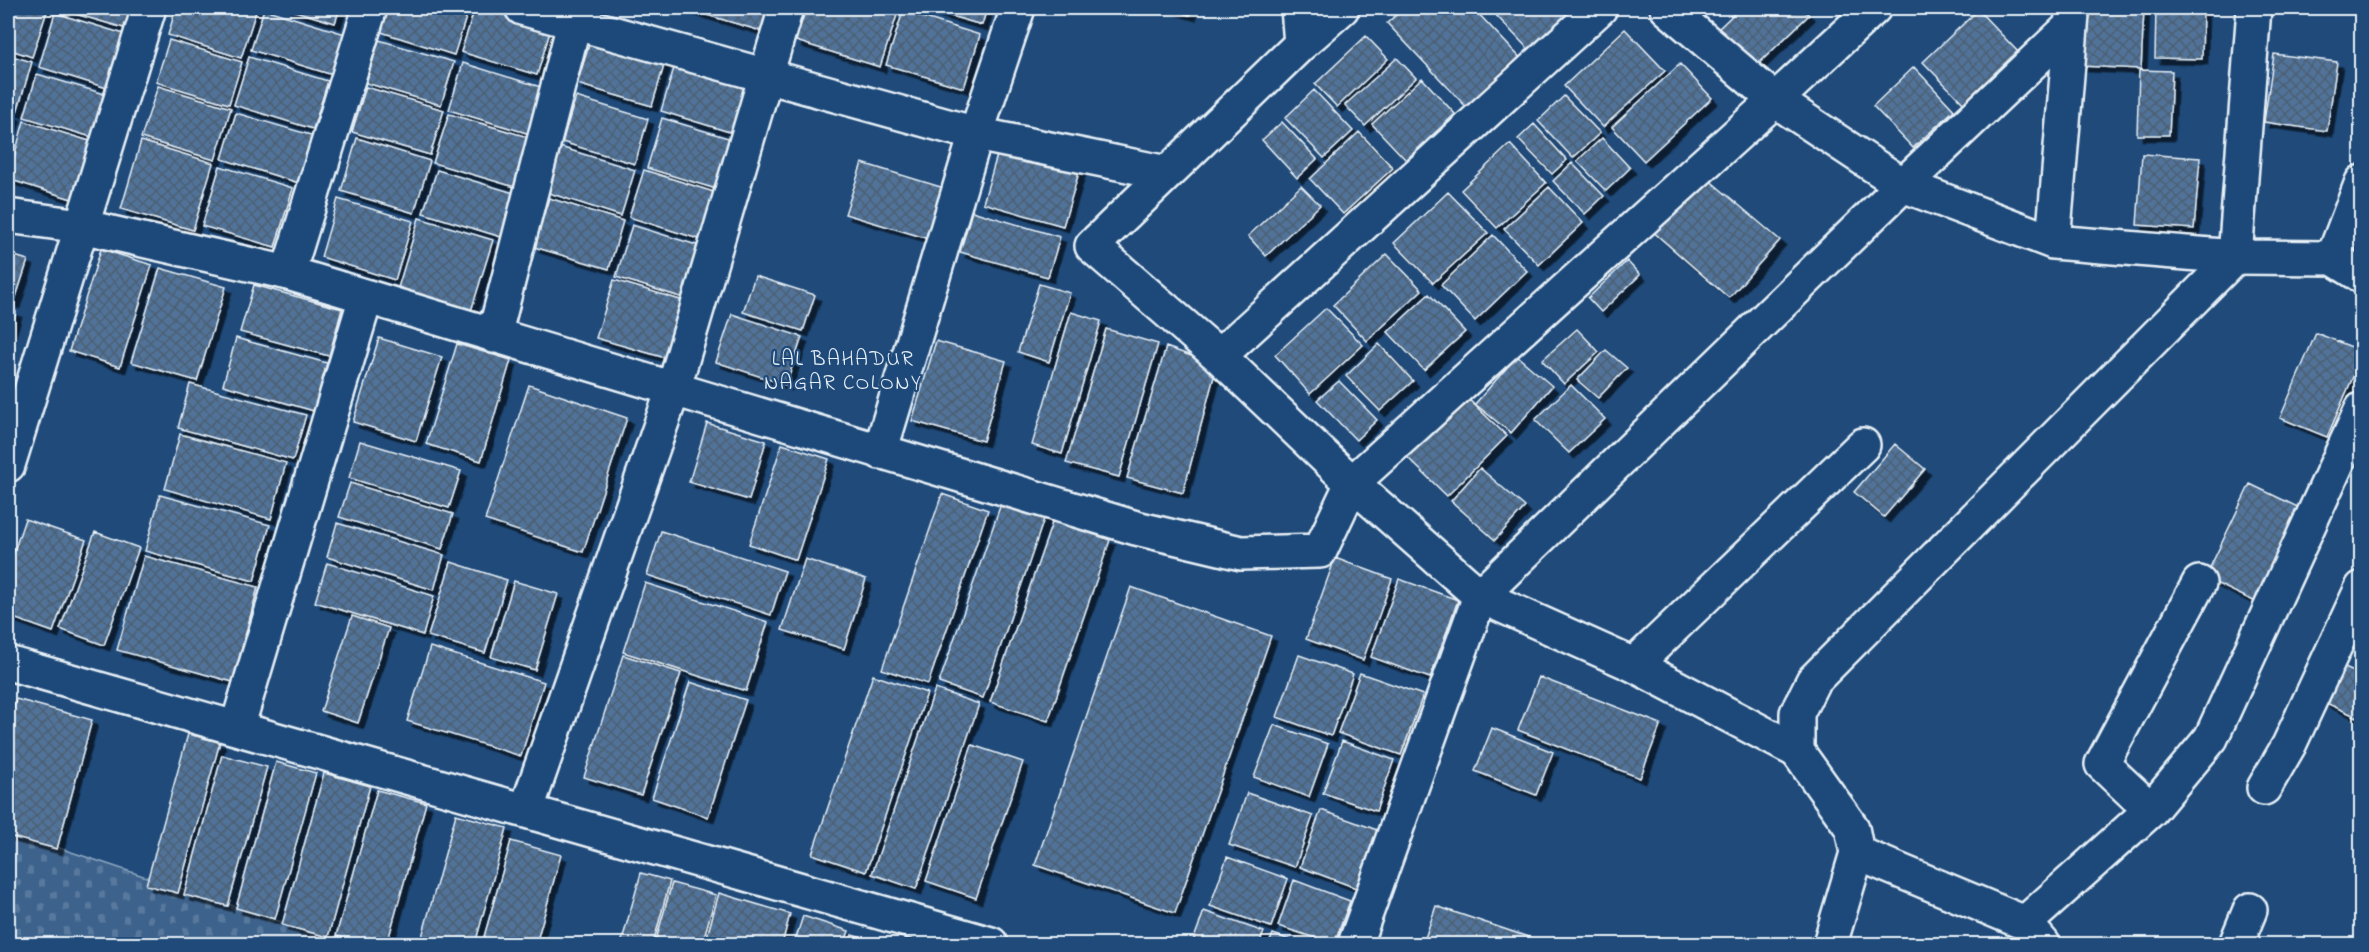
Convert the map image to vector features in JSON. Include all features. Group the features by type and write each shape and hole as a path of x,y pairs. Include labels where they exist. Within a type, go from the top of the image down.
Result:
{"street":[{"path":"8,465 149,8"},
{"path":"288,273 370,8"},
{"path":"522,8 576,15 765,74 976,134 1167,173"},
{"path":"526,811 673,390 786,8"},
{"path":"880,452 976,134 1017,8"},
{"path":"1298,8 1301,44"},
{"path":"1342,8 1301,44 1092,246 1219,356 1352,483 1480,596 1634,665 1797,751 1852,828 1857,853 1830,945"},
{"path":"1219,356 1600,8"},
{"path":"1667,8 1775,100 1903,185 2053,242 2235,257 2333,258 2361,276"},
{"path":"8,216 81,226 288,273 1136,528 1241,553 1320,551 1352,483 1874,8"},
{"path":"1797,751 1797,713 1814,681 2235,257 2254,8"},
{"path":"494,336 576,15"},
{"path":"2053,242 2072,17"},
{"path":"1355,945 1480,596 1903,185 2072,17"},
{"path":"2333,258 2361,182"},
{"path":"237,728 366,297"},
{"path":"1857,853 2034,934 2151,810 2211,738 2361,409"},
{"path":"1634,665 1863,446"},
{"path":"2151,810 2102,764 2199,583"},
{"path":"2264,788 2289,745 2361,588"},
{"path":"8,663 991,945"},
{"path":"2236,945 2250,910"}],"green space":[{"path":"8,831 348,944 8,944"}],"building":[{"path":"8,8 48,8 32,57 8,49"},
{"path":"55,8 131,8 124,28"},
{"path":"176,8 257,8 241,58 168,35"},
{"path":"285,8 340,8 335,23"},
{"path":"389,8 469,8 454,55 381,32"},
{"path":"475,8 494,8 552,25 537,75 461,52"},
{"path":"691,8 776,8 768,33 690,10"},
{"path":"806,8 874,8 897,15 880,67 796,41"},
{"path":"923,8 987,8 982,25"},
{"path":"1166,8 1193,8 1190,15"},
{"path":"1404,8 1473,8 1526,64 1473,114 1387,23"},
{"path":"1498,8 1580,8 1532,53 1493,12"},
{"path":"1740,8 1802,8 1809,15 1754,68 1717,30"},
{"path":"2084,8 2144,8 2141,69 2081,66"},
{"path":"2156,8 2203,8 2202,59 2155,58"},
{"path":"264,9 345,34 333,75 251,50"},
{"path":"1978,10 2019,53 1965,105 1923,62"},
{"path":"903,11 980,35 964,88 886,65"},
{"path":"55,13 124,34 107,88 39,67"},
{"path":"594,29 668,52 652,106 577,84"},
{"path":"1625,29 1665,71 1603,127 1564,86"},
{"path":"1366,36 1388,59 1337,107 1315,84"},
{"path":"169,40 242,62 229,104 156,82"},
{"path":"379,40 454,62 441,105 366,83"},
{"path":"2274,54 2337,62 2327,131 2264,122"},
{"path":"8,55 32,62 17,112 8,109"},
{"path":"249,57 328,81 313,129 234,105"},
{"path":"677,58 752,80 736,134 661,111"},
{"path":"1397,58 1416,78 1365,126 1345,105"},
{"path":"463,63 544,88 530,134 449,110"},
{"path":"1680,64 1712,98 1644,161 1612,127"},
{"path":"1914,67 1954,110 1913,148 1873,106"},
{"path":"2139,70 2172,71 2169,135 2137,135"},
{"path":"37,74 108,95 95,138 24,117"},
{"path":"1422,78 1455,114 1406,160 1372,124"},
{"path":"158,86 231,108 215,160 141,138"},
{"path":"366,87 444,110 430,155 352,132"},
{"path":"1314,90 1353,131 1324,158 1285,118"},
{"path":"1564,96 1600,133 1573,158 1538,121"},
{"path":"576,97 648,119 635,164 562,142"},
{"path":"8,113 15,115 8,140"},
{"path":"236,113 314,136 299,183 222,159"},
{"path":"449,114 531,138 515,187 433,163"},
{"path":"662,118 738,141 723,191 647,168"},
{"path":"24,121 93,142 75,200 8,179"},
{"path":"1282,122 1317,159 1297,178 1262,140"},
{"path":"1534,124 1567,160 1552,174 1518,139"},
{"path":"1359,132 1393,168 1343,214 1310,179"},
{"path":"357,138 430,161 414,213 341,191"},
{"path":"1602,138 1630,168 1606,191 1577,161"},
{"path":"141,141 213,163 193,230 121,209"},
{"path":"1510,144 1546,183 1497,228 1461,190"},
{"path":"1000,145 1080,169 1063,226 983,203"},
{"path":"560,147 635,170 621,216 546,192"},
{"path":"2142,154 2200,158 2194,229 2137,225"},
{"path":"862,163 944,188 929,239 845,214"},
{"path":"1572,163 1604,196 1585,214 1553,181"},
{"path":"220,166 293,188 275,247 202,226"},
{"path":"437,170 514,193 501,237 423,213"},
{"path":"644,170 720,194 705,241 629,217"},
{"path":"1701,173 1780,240 1729,298 1651,230"},
{"path":"1301,186 1320,205 1266,256 1248,236"},
{"path":"1549,187 1583,223 1539,265 1504,229"},
{"path":"1448,192 1488,233 1433,283 1394,243"},
{"path":"549,198 623,221 609,269 534,247"},
{"path":"338,199 413,221 395,280 321,257"},
{"path":"972,211 1060,237 1048,277 960,252"},
{"path":"419,218 493,240 471,311 398,288"},
{"path":"632,225 703,247 687,299 616,277"},
{"path":"1493,235 1527,271 1475,321 1441,285"},
{"path":"101,249 152,265 120,367 69,351"},
{"path":"8,254 28,260 14,303 8,301"},
{"path":"1387,254 1422,290 1367,341 1333,305"},
{"path":"1627,261 1640,275 1601,312 1588,298"},
{"path":"160,268 226,287 197,381 131,362"},
{"path":"755,276 815,295 803,331 743,312"},
{"path":"614,280 687,302 669,359 596,338"},
{"path":"1039,284 1070,293 1049,362 1018,352"},
{"path":"254,285 342,309 329,356 240,332"},
{"path":"1429,294 1465,332 1424,370 1388,332"},
{"path":"1326,308 1363,345 1310,394 1275,355"},
{"path":"8,310 16,312 8,339"},
{"path":"1071,312 1101,321 1062,454 1032,445"},
{"path":"732,314 802,337 786,385 716,362"},
{"path":"1106,329 1158,344 1119,477 1066,463"},
{"path":"1577,329 1599,352 1564,384 1542,360"},
{"path":"2316,333 2362,351 2362,356 2327,437 2280,418"},
{"path":"236,338 327,363 314,411 223,385"},
{"path":"379,338 442,357 416,441 353,422"},
{"path":"936,341 1006,361 983,441 912,421"},
{"path":"457,344 511,360 481,461 426,444"},
{"path":"1379,344 1413,381 1380,411 1346,376"},
{"path":"1166,347 1217,365 1183,493 1127,478"},
{"path":"1606,350 1627,368 1598,398 1577,380"},
{"path":"1517,356 1552,386 1511,433 1475,404"},
{"path":"1339,381 1377,420 1356,440 1317,400"},
{"path":"190,384 306,415 293,460 178,428"},
{"path":"529,385 627,418 583,552 485,520"},
{"path":"1571,385 1605,419 1569,453 1535,420"},
{"path":"1465,396 1507,436 1447,496 1406,456"},
{"path":"707,423 766,441 749,500 689,482"},
{"path":"180,434 286,463 271,519 165,489"},
{"path":"360,441 461,471 449,508 349,478"},
{"path":"782,444 829,459 796,560 749,544"},
{"path":"1895,444 1925,469 1884,517 1854,492"},
{"path":"1480,468 1525,507 1495,540 1451,501"},
{"path":"350,483 453,514 442,549 339,517"},
{"path":"2250,484 2306,511 2262,605 2205,578"},
{"path":"942,494 988,510 928,684 882,669"},
{"path":"160,495 270,525 254,581 145,551"},
{"path":"1003,498 1046,513 983,698 939,683"},
{"path":"25,519 86,540 53,632 8,616 8,569"},
{"path":"1053,520 1110,540 1048,721 990,702"},
{"path":"337,523 444,555 434,590 327,557"},
{"path":"661,531 785,571 771,615 647,575"},
{"path":"95,532 139,548 104,645 60,629"},
{"path":"144,556 258,587 233,682 117,650"},
{"path":"1335,558 1392,579 1363,660 1306,639"},
{"path":"805,559 866,579 844,649 782,630"},
{"path":"451,562 507,580 485,653 428,636"},
{"path":"327,563 434,596 423,635 315,602"},
{"path":"1399,579 1458,600 1430,678 1371,657"},
{"path":"514,581 558,594 535,670 491,657"},
{"path":"645,583 768,622 746,691 623,652"},
{"path":"1131,587 1271,636 1175,913 1035,865"},
{"path":"352,616 389,628 358,723 321,711"},
{"path":"430,647 544,682 521,756 407,721"},
{"path":"623,655 681,673 641,795 584,777"},
{"path":"1299,655 1353,674 1331,736 1277,717"},
{"path":"2362,660 2362,719 2317,699 2334,663 2356,673"},
{"path":"1360,673 1423,695 1401,755 1338,733"},
{"path":"873,675 927,693 866,872 812,854"},
{"path":"1539,677 1661,724 1640,778 1518,730"},
{"path":"690,682 746,700 708,817 652,798"},
{"path":"935,689 979,704 916,889 872,874"},
{"path":"16,699 92,720 57,849 8,836 8,730"},
{"path":"1274,725 1328,744 1309,797 1254,777"},
{"path":"1492,728 1553,752 1536,795 1475,771"},
{"path":"188,734 220,742 178,893 146,885"},
{"path":"1342,741 1394,760 1376,811 1323,793"},
{"path":"972,745 1023,762 976,898 926,881"},
{"path":"222,755 267,767 228,906 184,895"},
{"path":"276,762 316,773 275,919 236,908"},
{"path":"324,773 370,786 328,937 282,925"},
{"path":"377,790 426,803 387,944 368,944 336,936"},
{"path":"1247,793 1313,816 1295,867 1229,845"},
{"path":"1321,810 1380,831 1359,889 1300,867"},
{"path":"456,814 507,828 475,944 420,944"},
{"path":"511,841 561,855 536,944 482,944"},
{"path":"1227,857 1288,879 1271,927 1210,906"},
{"path":"641,873 670,881 653,944 621,944"},
{"path":"1294,880 1350,901 1334,944 1278,926"},
{"path":"672,883 716,895 702,944 655,944"},
{"path":"719,893 790,914 782,944 705,944"},
{"path":"1436,906 1549,944 1423,944"},
{"path":"1204,911 1264,932 1259,944 1192,944"},
{"path":"803,916 849,931 844,944 794,944"},
{"path":"1273,934 1302,944 1269,944"},
{"path":"852,935 881,944 849,944"}],"district":[{"name":"LAL BAHADUR NAGAR COLONY","path":"843,372"}]}
